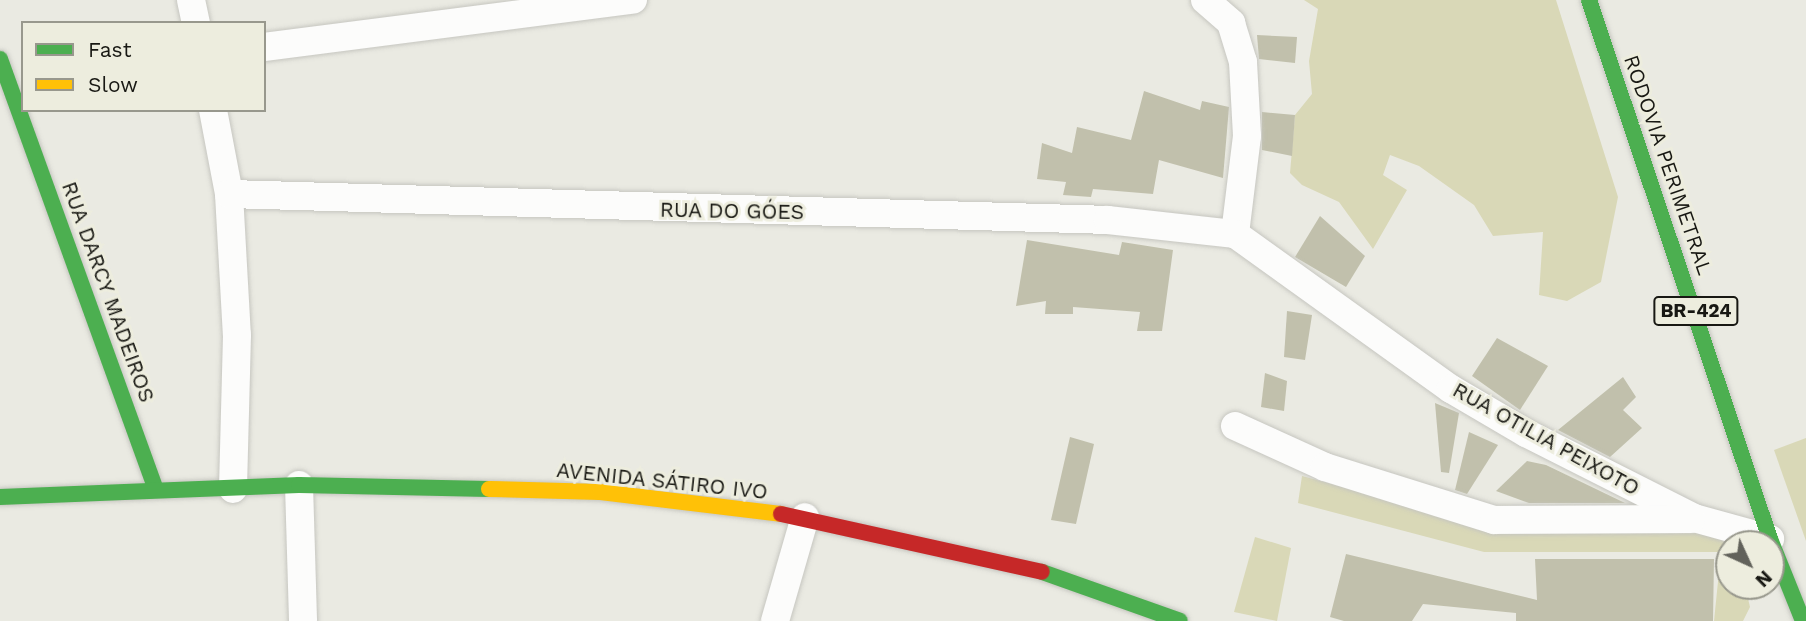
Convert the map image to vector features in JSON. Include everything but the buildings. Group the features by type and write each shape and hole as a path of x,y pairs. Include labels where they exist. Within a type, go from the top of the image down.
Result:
{"main road":[{"name":"RODOVIA PERIMETRAL","path":"1590,0 1767,530"},
{"name":"RUA DARCY MADEIROS","path":"0,59 14,112 155,488"},
{"name":"AVENIDA SÁTIRO IVO","path":"0,497 155,488 233,489 299,485 600,492 805,517 1027,567 1180,621"},
{"name":"RODOVIA PERIMETRAL","path":"1785,576 1803,621"}],"street":[{"path":"191,0 196,21"},
{"path":"266,47 633,0"},
{"path":"1210,3 1231,23 1243,62 1247,136 1235,234"},
{"path":"213,112 229,194 237,335 233,489"},
{"name":"RUA DO GÓES","path":"229,194 1108,220 1235,234"},
{"name":"RUA OTILIA PEIXOTO","path":"1235,234 1451,389 1526,433 1694,519 1738,530"},
{"path":"1236,426 1325,467 1494,520 1694,519"},
{"path":"299,485 303,621"},
{"path":"775,621 805,517"}],"green space":[{"path":"1304,0 1556,0 1618,197 1601,282 1567,301 1539,295 1543,232 1493,236 1474,205 1419,166 1390,155 1383,175 1407,190 1373,249 1339,202 1302,185 1290,173 1295,115 1312,94 1309,61 1318,9"},
{"path":"1806,438 1806,541 1774,450"},
{"path":"1302,476 1491,527 1659,525 1715,535 1715,552 1484,552 1298,503"},
{"path":"1255,537 1291,548 1277,621 1234,612"},
{"path":"1716,600 1748,600 1750,607 1743,621 1714,621"}],"traffic: fast":[{"path":"1589,0 1770,539 1803,621"},
{"path":"0,59 155,488"},
{"path":"0,497 299,485 489,489"},
{"path":"1042,572 1180,621"}],"traffic: slow":[{"path":"489,489 600,492 781,514"}],"traffic: jam":[{"path":"781,514 1042,572"}]}
